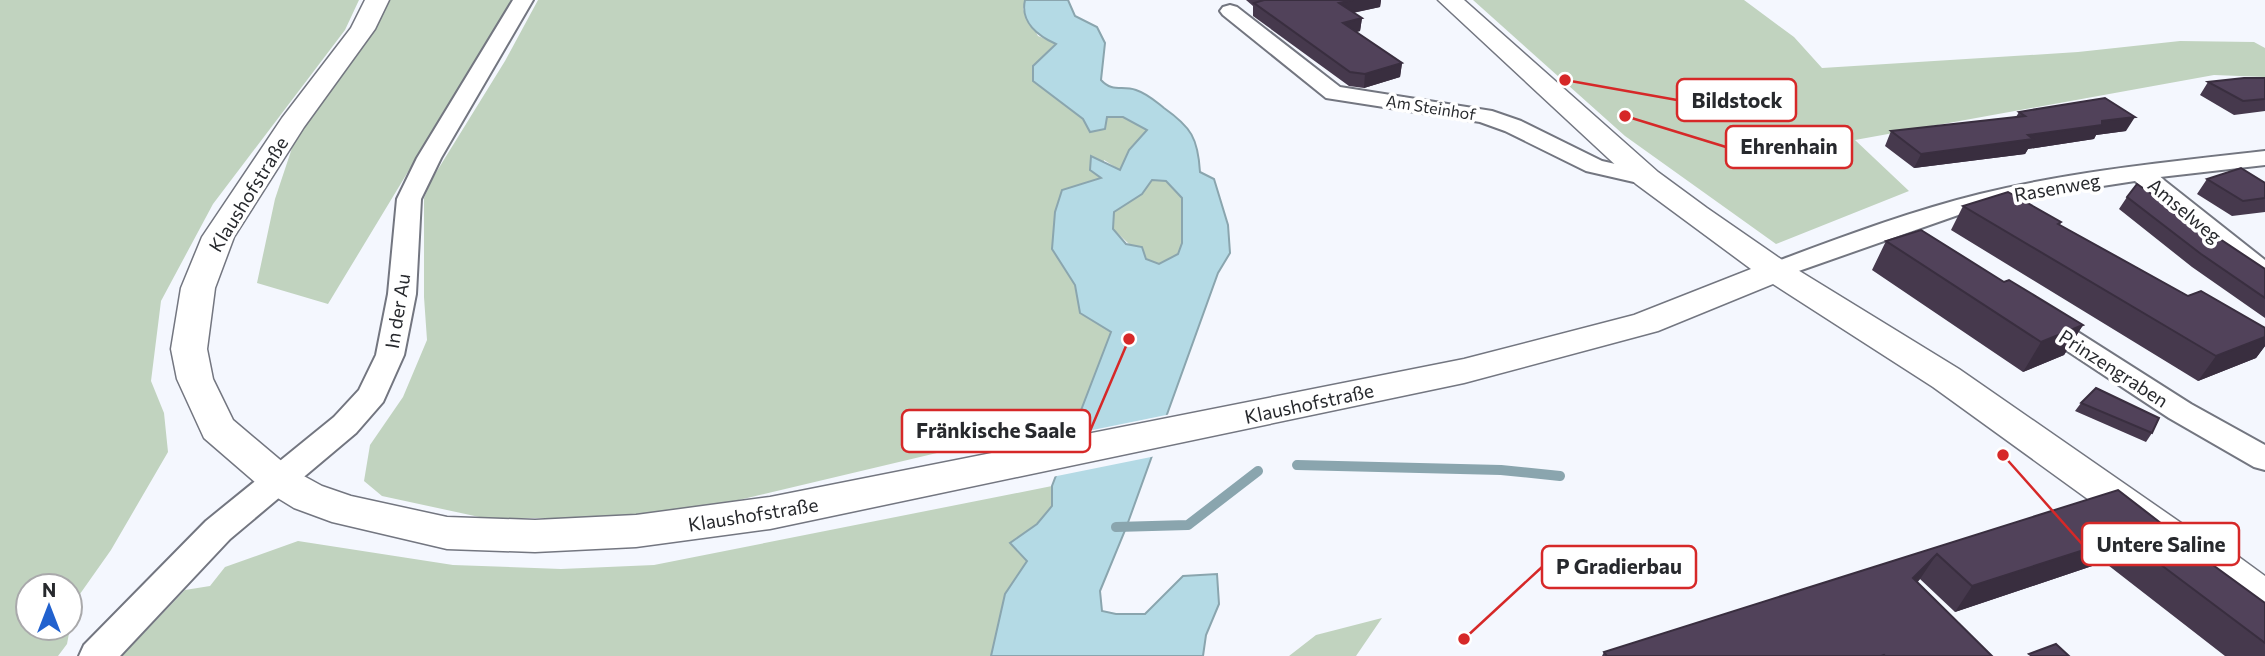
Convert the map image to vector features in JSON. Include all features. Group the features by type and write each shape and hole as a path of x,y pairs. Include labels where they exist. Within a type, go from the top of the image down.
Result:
{"main road":[{"name":"Klaushofstraße","path":"377,0 363,29 239,202 206,264 193,312 189,349 195,379 218,429 277,479 308,497 346,511 447,533 534,536 636,531 770,513 1464,371 1646,323 1776,271"},
{"path":"1450,0 1647,178 1776,271 1946,378 2169,536 2202,552 2265,600"}],"street":[{"name":"In der Au","path":"97,656 218,530 345,425 372,395 390,355 402,294 409,199 429,158 523,0"},
{"name":"Am Steinhof","path":"1230,11 1334,93 1484,116 1513,126 1594,166 1647,178"},
{"name":"Rasenweg","path":"1776,271 1896,226 2013,194 2140,173 2265,158"},
{"name":"Amselweg","path":"2140,173 2242,257 2265,272"},
{"path":"1896,226 1927,247"},
{"name":"Prinzengraben","path":"2024,309 2180,411 2265,459"}],"green space":[{"path":"0,0 359,0 345,30 213,204 161,301 151,381 164,413 168,452 111,550 84,588 84,572 14,572 14,642 67,644 58,656 0,656"},
{"path":"384,0 512,0 328,304 257,283 275,199 300,124"},
{"path":"538,0 1025,0 1023,9 1038,36 1056,43 1033,66 1034,81 1083,119 1105,129 1107,117 1123,117 1147,130 1129,150 1120,170 1104,160 1102,178 1052,249 1075,285 1080,313 1111,332 1080,414 1059,424 684,513 600,518 484,518 382,496 364,481 370,445 403,397 427,340 424,198 432,179 505,61"},
{"path":"1473,0 1744,0 1794,37 1822,68 2078,52 2180,41 2254,42 2265,48 2265,77 2214,75 1855,140 1909,191 1776,244 1625,136"},
{"path":"1152,180 1166,181 1182,198 1182,243 1178,254 1159,264 1145,259 1113,229 1114,212 1142,194"},
{"path":"1052,486 1052,506 1037,524 1010,543 1027,561 1005,594 991,656 122,656 185,590 210,586 225,567 298,541 453,565 561,569 654,565"},
{"path":"1382,618 1356,656 1289,656 1316,635"}],"water":[{"path":"1025,0 1068,0 1075,16 1097,27 1105,43 1101,80 1114,88 1131,89 1144,94 1187,128 1195,142 1200,172 1214,179 1228,225 1230,253 1218,273 1126,528 1100,591 1102,611 1145,614 1183,576 1217,574 1219,604 1206,635 1203,656 991,656 1005,594 1027,561 1010,543 1037,524 1052,506 1052,486 1111,332 1080,313 1075,285 1052,249 1055,212 1062,190 1101,178 1090,170 1091,156 1120,170 1129,150 1147,130 1123,117 1107,117 1105,129 1090,132 1083,119 1033,81 1033,66 1056,44 1032,27 1024,8","holes":["1152,180 1166,181 1182,198 1182,243 1178,254 1159,264 1146,259 1142,247 1126,244 1113,229 1114,212 1142,194"]}],"pier":[{"path":"1171,414 1156,456 1052,477 1068,435"}],"building":[{"path":"1264,0 1353,0 1339,3 1362,18 1343,23 1402,63 1365,74 1350,72 1254,3"},
{"path":"2265,78 2265,99 2243,101 2208,82"},
{"path":"2105,98 2135,117 2102,121 2102,125 2028,135 2033,139 1921,154 1891,131 2025,116 2019,112"},
{"path":"2241,168 2265,183 2265,198 2243,201 2207,179"},
{"path":"2137,184 2153,195 2162,194 2195,218 2190,219 2265,269 2265,298 2201,254 2127,197"},
{"path":"2008,192 2061,222 2058,224 2188,296 2201,291 2265,328 2265,337 2216,356 1963,206"},
{"path":"1921,230 2004,282 2009,280 2083,325 2041,342 1886,241"},
{"path":"2096,388 2159,418 2152,433 2081,403"},
{"path":"2118,490 2162,524 2158,525 2265,603 2265,643 2124,537 1972,586 1937,554 1913,578 1992,656 1607,656 1604,652"},
{"path":"2056,644 2069,656 2029,654"}],"waterway":[{"path":"1297,465 1501,470 1560,476"},
{"path":"1116,527 1188,525 1258,471"}],"place":[{"name":"Bildstock","path":"1565,80"},
{"name":"Ehrenhain","path":"1625,116"},
{"name":"Fränkische Saale","path":"1129,339"},
{"name":"Untere Saline","path":"2003,455"},
{"name":"P Gradierbau","path":"1464,639"}]}
